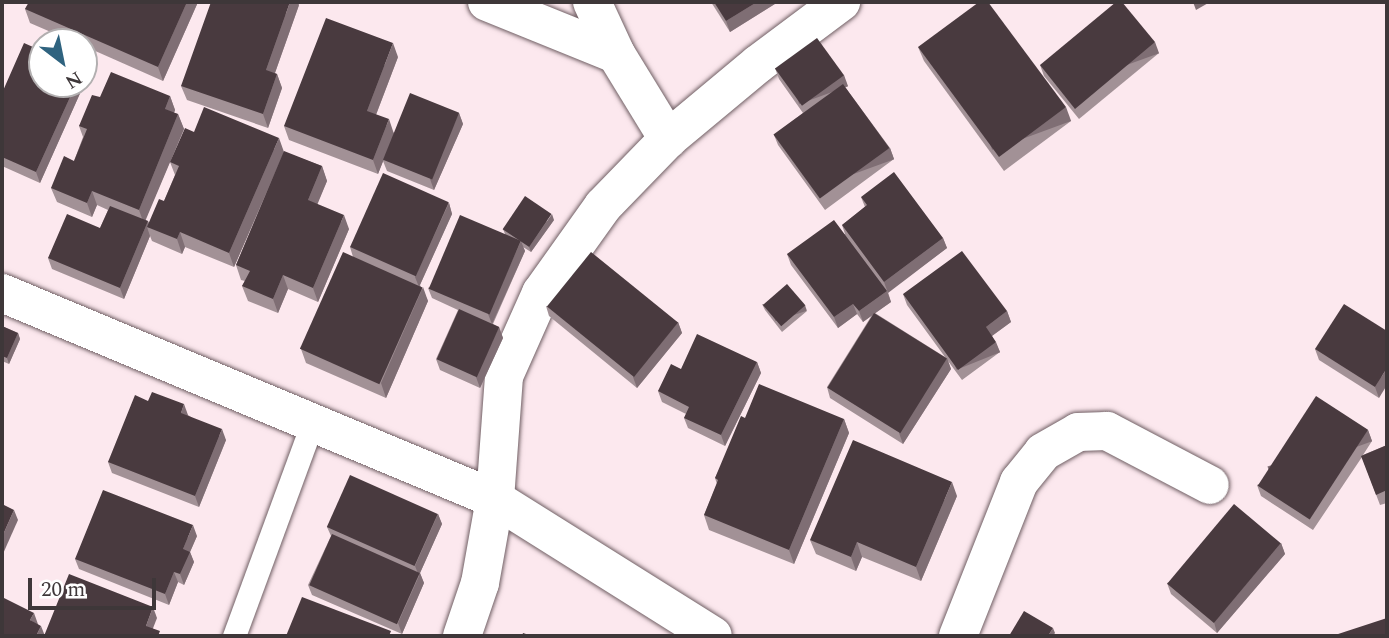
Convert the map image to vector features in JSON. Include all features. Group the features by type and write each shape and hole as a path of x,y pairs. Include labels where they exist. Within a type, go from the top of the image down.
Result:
{"street":[{"path":"487,2 617,54"},
{"path":"592,2 617,54 668,139"},
{"path":"461,636 480,583 495,499 504,376 541,293 603,206 668,139 758,64 841,2"},
{"path":"2,293 495,499 713,636"},
{"path":"958,636 1019,482 1043,452 1078,432 1107,431 1210,485"}],"lane":[{"path":"234,636 313,421"}],"building":[{"path":"29,2 187,2 158,67 98,41 98,28 69,28 25,9"},
{"path":"211,2 290,2 266,70 277,74 263,114 181,86"},
{"path":"714,2 757,2 726,21"},
{"path":"979,2 988,2 1066,107 999,157 918,47"},
{"path":"1116,2 1122,2 1155,42 1075,109 1040,65"},
{"path":"326,18 393,43 367,111 389,119 373,160 284,126"},
{"path":"817,38 844,75 802,106 775,69"},
{"path":"24,43 28,45 28,98 70,98 36,172 2,157 2,93"},
{"path":"111,72 170,96 165,109 178,114 139,210 92,191 87,203 51,188 64,156 74,161 87,129 79,126 91,98 100,97"},
{"path":"843,84 889,148 820,198 773,135"},
{"path":"410,93 459,113 432,180 383,160"},
{"path":"204,107 279,138 229,253 180,232 177,239 147,227 159,199 164,201 179,166 170,162 185,128 194,132"},
{"path":"284,151 322,166 308,200 344,215 313,288 283,275 273,299 242,286 250,271 236,265"},
{"path":"894,172 943,238 884,282 842,225 867,205 861,197"},
{"path":"383,173 449,202 416,276 350,247"},
{"path":"525,196 552,214 529,247 503,229"},
{"path":"110,206 148,221 120,288 48,258 67,214 100,228"},
{"path":"460,215 521,241 489,314 429,289"},
{"path":"834,220 887,291 859,311 853,304 834,317 787,254"},
{"path":"962,251 1007,311 986,327 996,342 958,370 903,294"},
{"path":"343,252 422,287 379,384 300,349"},
{"path":"591,252 678,322 634,377 547,306"},
{"path":"787,284 805,305 781,326 763,305"},
{"path":"1344,304 1387,331 1387,368 1375,387 1315,349"},
{"path":"459,309 499,327 477,377 437,359"},
{"path":"874,313 947,359 900,433 827,388"},
{"path":"2,326 18,333 7,358 2,356"},
{"path":"697,334 757,362 721,435 684,418 689,407 658,391 671,364 681,369"},
{"path":"759,384 844,419 789,550 704,515 718,480 715,478 741,416 745,418"},
{"path":"152,392 184,404 181,413 222,429 195,496 108,462 135,395 148,401"},
{"path":"1316,396 1368,430 1310,520 1258,486"},
{"path":"853,440 952,482 916,567 857,542 851,557 810,540"},
{"path":"1387,445 1387,490 1376,495 1361,456"},
{"path":"350,475 438,514 415,566 327,527"},
{"path":"103,490 193,525 183,549 190,552 180,574 174,572 165,594 75,559"},
{"path":"2,504 14,510 2,537"},
{"path":"1234,504 1281,543 1214,623 1167,584"},
{"path":"332,534 420,573 397,624 309,585"},
{"path":"69,574 153,607 146,626 160,631 158,636 44,636"},
{"path":"2,597 34,613 30,620 41,626 36,636 2,636"},
{"path":"302,597 391,631 389,636 286,636"},
{"path":"1024,611 1053,628 1048,636 1009,636"},
{"path":"1387,618 1387,636 1332,636"}]}
